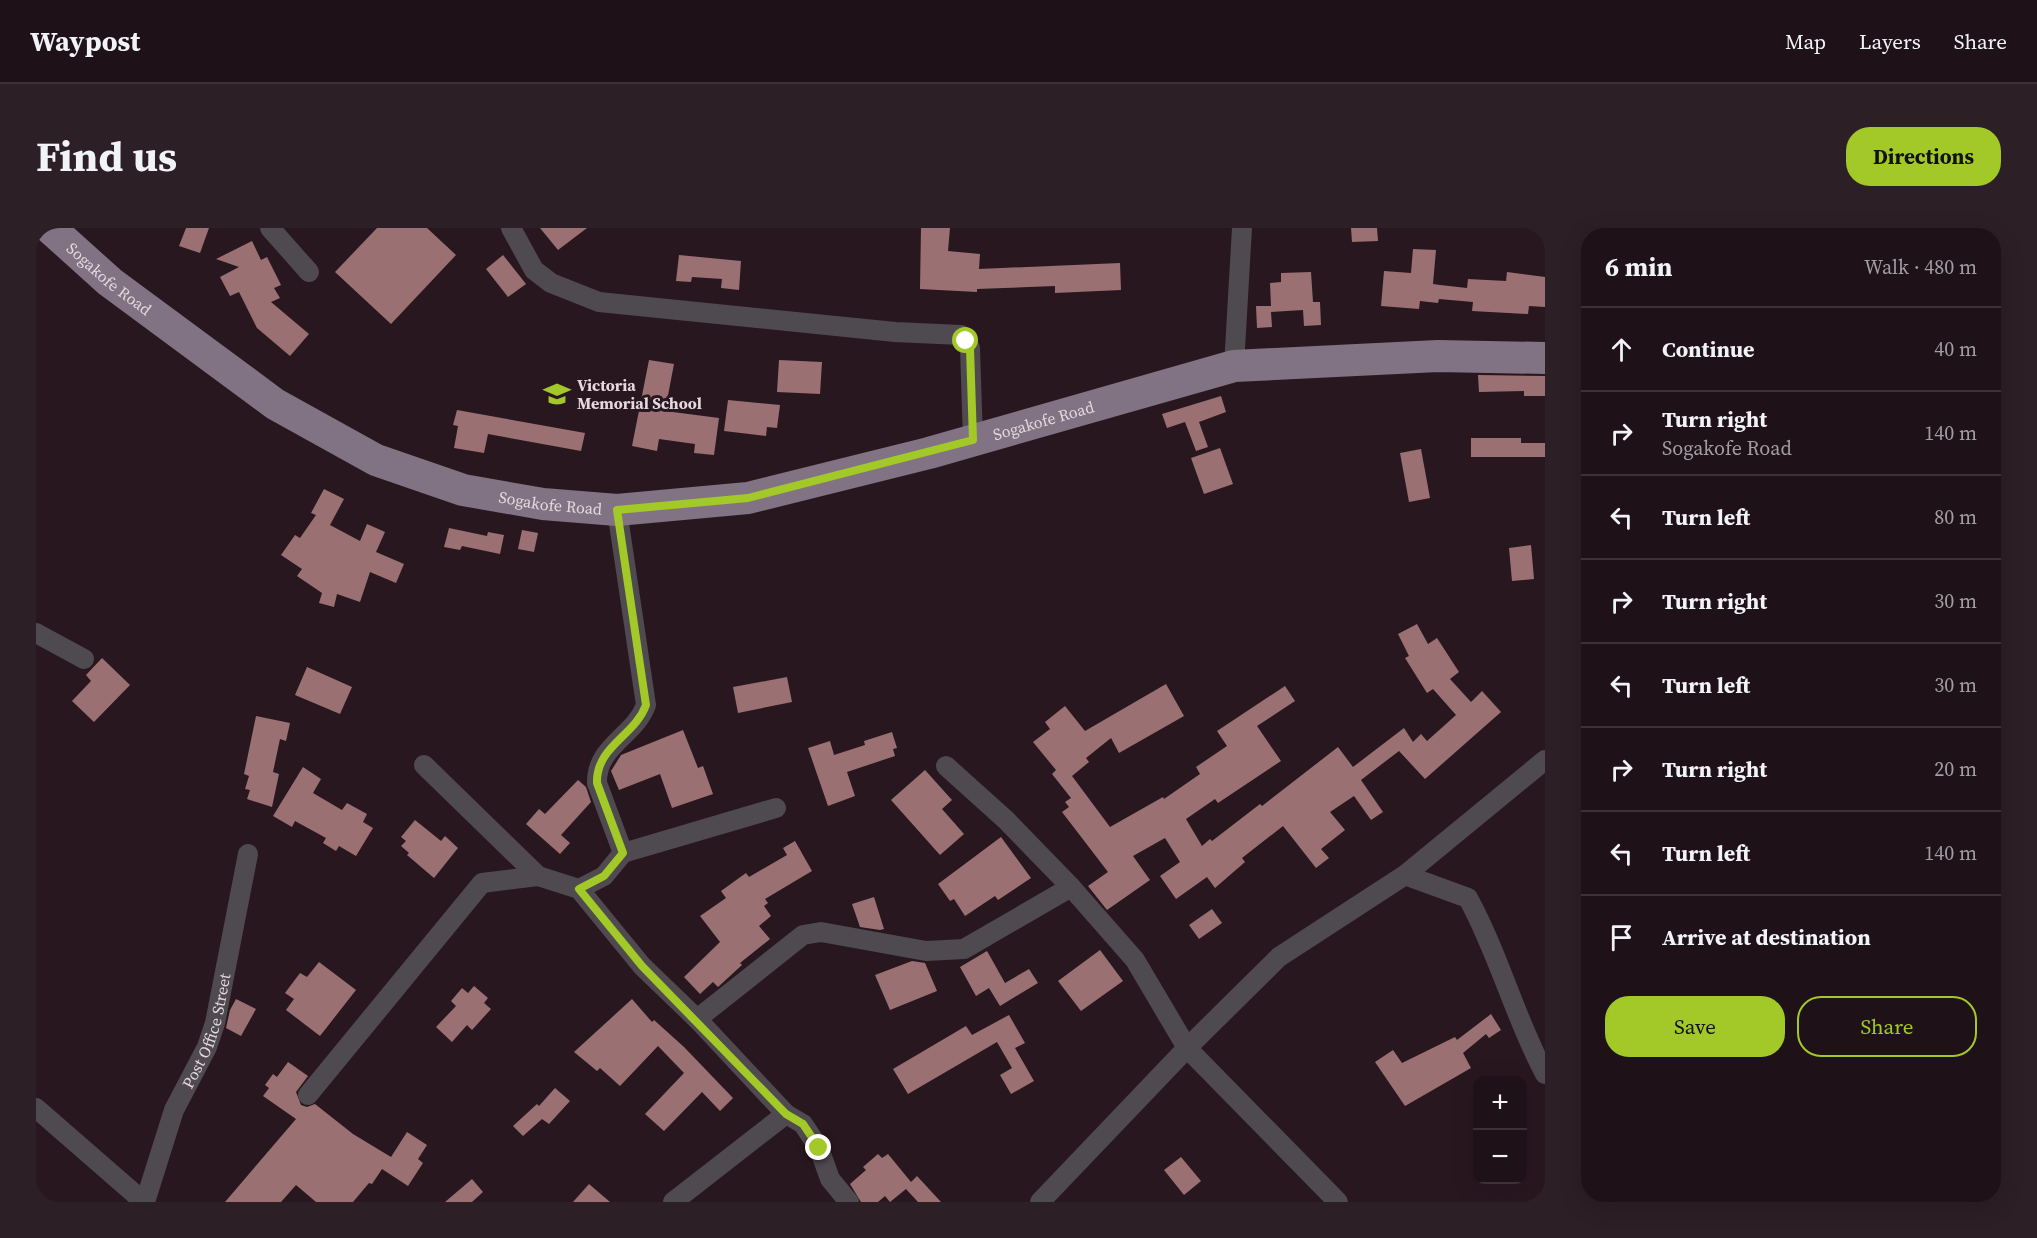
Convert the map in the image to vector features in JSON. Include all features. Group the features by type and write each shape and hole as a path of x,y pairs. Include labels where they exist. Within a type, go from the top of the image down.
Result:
{"main road":[{"name":"Sogakofe Road","path":"50,228 110,282 275,404 375,460 463,490 543,504 617,510 748,498 973,440 1234,366 1438,356 1545,357"}],"street":[{"path":"270,228 309,272"},
{"path":"511,228 534,270 551,283 599,302 895,332 961,335 970,348 973,440"},
{"path":"1234,366 1242,228"},
{"path":"617,510 646,705 640,720 602,757 597,771 597,783 623,853"},
{"path":"36,633 84,659"},
{"path":"1040,1202 1187,1048 1279,957 1405,875 1545,760"},
{"path":"424,765 538,876"},
{"path":"946,766 1006,820 1071,887 1135,960 1187,1048 1338,1202"},
{"path":"579,889 604,876 623,853 776,808"},
{"name":"Post Office Street","path":"144,1202 174,1110 207,1047 215,1023 248,854"},
{"path":"1405,875 1468,898 1539,1047 1545,1074"},
{"path":"308,1095 482,883 538,876 579,889 642,966 697,1019 786,1114 803,1124 819,1148 830,1179 849,1202"},
{"path":"697,1019 803,935 821,932 926,951 964,949 1071,887"},
{"path":"36,1108 144,1202"},
{"path":"673,1202 786,1114"}],"building":[{"path":"186,228 209,228 200,253 179,246"},
{"path":"377,228 427,228 456,255 391,324 335,272"},
{"path":"540,228 587,228 558,250"},
{"path":"921,228 950,228 948,251 980,254 979,269 1120,263 1121,290 1055,293 1055,286 977,289 977,292 920,289"},
{"path":"1351,228 1377,228 1378,241 1352,242"},
{"path":"252,241 261,260 267,257 281,285 274,288 280,298 271,302 309,334 290,356 257,328 239,292 230,296 220,277 239,267 216,259"},
{"path":"1413,249 1436,250 1433,284 1467,288 1468,279 1506,281 1507,272 1545,277 1545,307 1529,306 1528,314 1472,311 1473,302 1439,299 1438,303 1420,301 1419,309 1381,306 1384,271 1411,273"},
{"path":"503,255 526,284 508,297 486,269"},
{"path":"679,255 741,261 739,290 721,288 722,279 692,277 691,282 676,281"},
{"path":"1311,272 1313,302 1320,302 1321,325 1304,326 1303,310 1271,312 1272,327 1257,328 1256,306 1271,306 1270,283 1281,282 1281,273"},
{"path":"649,360 674,364 665,411 719,418 714,455 694,453 695,444 659,439 657,451 632,446"},
{"path":"779,360 822,362 820,394 777,392"},
{"path":"1478,375 1545,376 1545,396 1524,396 1524,391 1479,392"},
{"path":"1221,396 1226,412 1199,422 1208,447 1196,451 1185,422 1167,428 1162,414"},
{"path":"728,400 780,405 777,428 767,427 766,436 724,431"},
{"path":"457,410 585,433 581,451 488,434 484,453 454,448 458,426 453,425"},
{"path":"1471,438 1521,438 1521,443 1545,443 1545,457 1471,457"},
{"path":"1220,448 1233,484 1204,494 1191,458"},
{"path":"1421,449 1430,498 1409,502 1400,453"},
{"path":"324,489 344,499 330,525 360,541 367,524 385,532 376,552 404,564 396,583 370,572 360,602 337,594 334,607 319,603 322,593 297,576 302,569 281,555 295,535 300,538 316,515 311,513"},
{"path":"449,528 487,536 488,532 504,535 500,554 462,546 460,550 444,547"},
{"path":"522,530 538,533 534,552 518,549"},
{"path":"1531,545 1534,579 1512,581 1509,548"},
{"path":"1417,624 1428,644 1437,638 1459,672 1450,679 1471,702 1482,691 1501,712 1425,779 1399,751 1361,780 1383,812 1371,820 1354,796 1330,812 1345,830 1321,849 1329,858 1316,868 1283,826 1242,858 1245,862 1215,888 1207,877 1176,899 1160,876 1180,862 1165,838 1133,856 1150,880 1107,910 1088,886 1108,872 1062,812 1069,807 1065,802 1071,798 1052,774 1056,770 1033,742 1050,729 1045,722 1065,706 1085,731 1166,684 1184,716 1119,753 1111,738 1086,758 1089,762 1072,776 1110,827 1163,797 1164,799 1200,774 1196,767 1227,746 1217,731 1285,686 1295,701 1257,726 1281,761 1218,803 1215,799 1186,819 1202,846 1210,839 1212,841 1260,804 1262,806 1338,747 1353,767 1404,728 1413,742 1421,734 1427,741 1456,715 1433,689 1427,693 1405,658 1409,656 1398,634"},
{"path":"102,658 130,685 94,722 72,701 91,681 86,675"},
{"path":"307,667 352,687 340,714 295,695"},
{"path":"787,677 792,702 738,713 733,687"},
{"path":"256,716 290,723 286,741 280,739 273,772 279,774 272,807 247,799 250,790 245,789 249,776 244,774"},
{"path":"683,730 698,768 703,766 713,794 672,808 660,774 619,790 611,771 621,755"},
{"path":"892,732 897,748 893,749 895,756 847,772 855,796 828,806 808,748 830,741 834,755 865,745 864,741"},
{"path":"303,767 321,779 313,793 342,810 347,803 367,814 363,822 373,828 356,856 339,846 336,851 323,843 326,838 295,821 292,827 273,816"},
{"path":"925,770 952,800 942,809 964,834 940,855 891,800"},
{"path":"578,780 586,787 591,802 561,835 570,843 560,854 526,824 539,809 545,814"},
{"path":"415,820 441,841 445,836 458,848 434,878 407,855 409,853 401,846 406,841 401,837"},
{"path":"1001,837 1031,878 998,900 995,896 965,916 954,899 950,901 938,884"},
{"path":"795,841 812,871 765,899 768,903 764,906 771,916 759,926 770,939 740,963 742,965 718,987 713,982 700,994 684,977 720,942 700,916 726,898 721,891 746,873 749,877 787,855 783,848"},
{"path":"874,897 884,929 880,930 860,927 852,904"},
{"path":"1212,909 1222,923 1199,939 1189,925"},
{"path":"1100,950 1123,981 1081,1011 1058,981"},
{"path":"987,951 1005,983 1029,969 1038,983 1000,1006 989,988 976,996 960,967"},
{"path":"912,961 925,963 937,991 890,1010 875,975"},
{"path":"319,962 356,990 320,1036 286,1010 294,999 285,993 300,973 307,977"},
{"path":"474,986 488,998 484,1003 491,1009 472,1030 467,1025 452,1042 436,1027 456,1006 451,1001 462,988 468,993"},
{"path":"236,999 256,1009 241,1036 226,1028 230,1010"},
{"path":"632,999 652,1022 654,1020 684,1047 733,1098 720,1111 702,1092 664,1131 645,1114 684,1073 658,1046 620,1086 600,1068 597,1071 574,1052"},
{"path":"1491,1014 1501,1030 1489,1038 1486,1034 1463,1053 1471,1068 1405,1106 1375,1062 1393,1050 1402,1063 1455,1037 1457,1040"},
{"path":"1009,1015 1025,1043 1015,1048 1034,1081 1011,1094 1000,1075 1012,1068 997,1042 908,1094 893,1069 966,1026 972,1035"},
{"path":"288,1062 308,1076 296,1092 301,1105 307,1107 315,1104 353,1134 391,1157 407,1132 427,1145 418,1159 423,1163 408,1186 382,1169 372,1184 369,1183 353,1202 316,1202 296,1185 281,1202 225,1202 296,1119 263,1096 269,1088 265,1085 273,1074 277,1077"},
{"path":"555,1088 570,1101 549,1124 542,1119 523,1136 513,1126 537,1104 539,1106"},
{"path":"878,1154 882,1158 888,1154 911,1182 917,1176 941,1202 918,1202 906,1189 890,1202 885,1196 878,1202 861,1202 850,1184 866,1170 863,1167"},
{"path":"1181,1157 1201,1181 1184,1195 1164,1170"},
{"path":"472,1179 483,1192 472,1202 445,1202"},
{"path":"589,1184 610,1202 573,1202"}],"place":[{"name":"Victoria Memorial School","path":"557,394"}],"route":[{"path":"819,1148 803,1124 786,1114 697,1019 642,966 579,889 604,876 623,853 597,783 597,771 602,757 640,720 646,705 617,510 748,498 930,453 973,440 970,348 966,341"}]}
